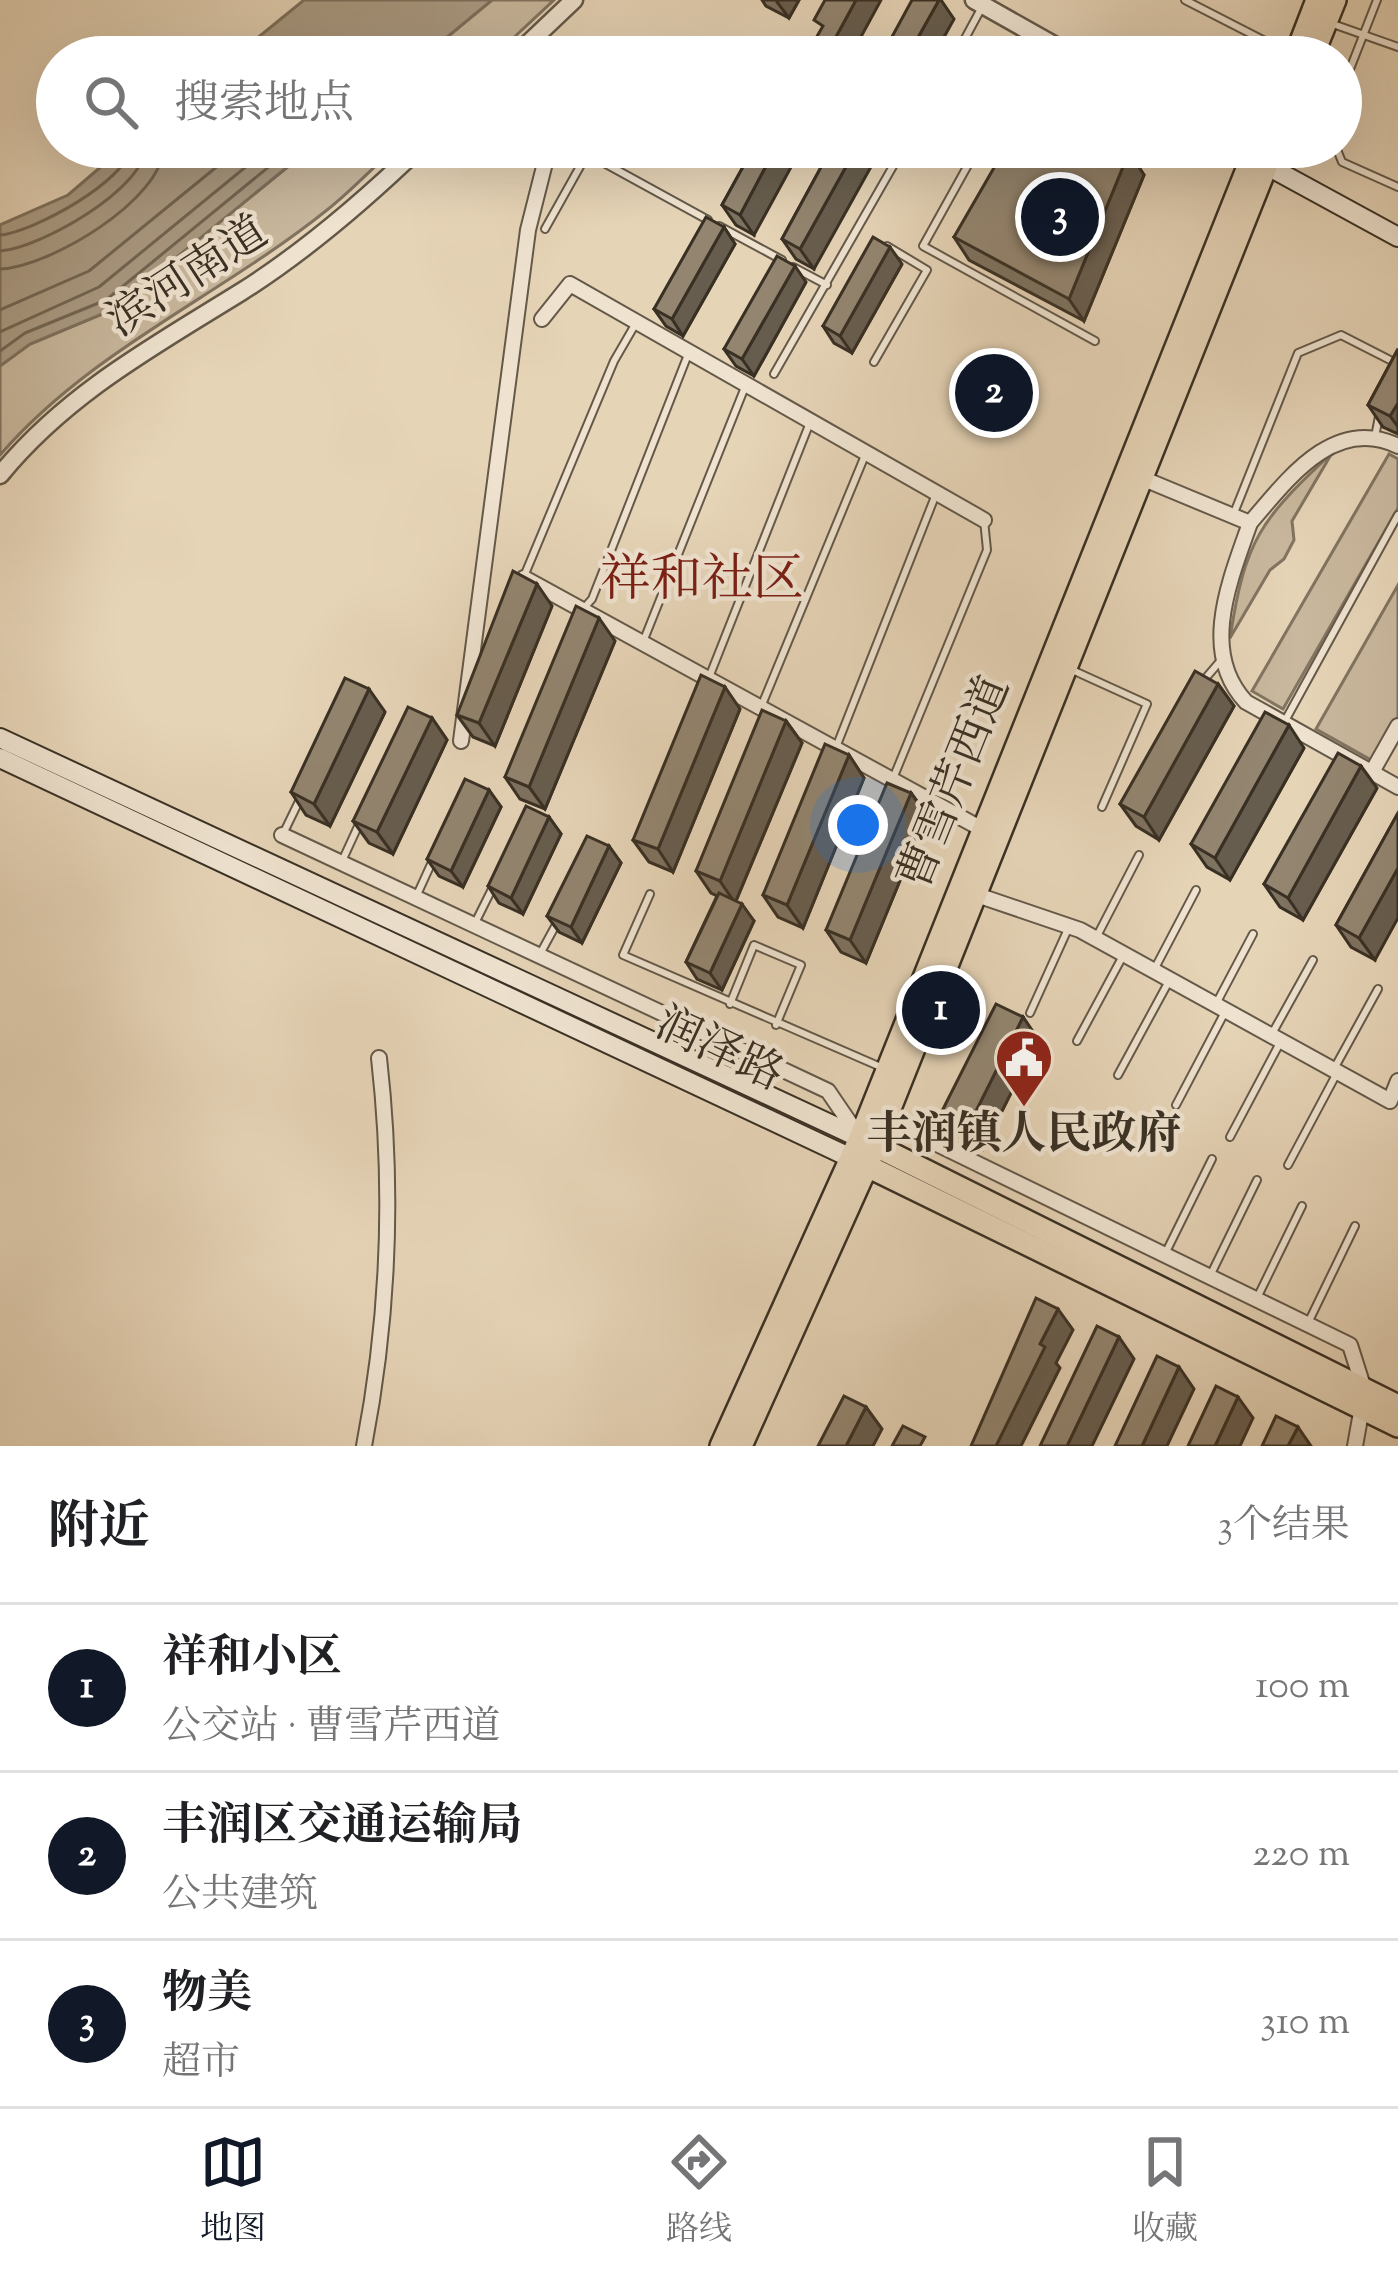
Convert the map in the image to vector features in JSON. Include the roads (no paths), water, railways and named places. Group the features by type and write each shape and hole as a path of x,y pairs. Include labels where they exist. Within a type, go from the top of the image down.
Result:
{"main road":[{"path":"1303,36 1317,0"},
{"path":"1321,36 1336,0"},
{"name":"曹雪芹西道","path":"721,1446 864,1152 886,1069 980,828 1250,168"},
{"name":"曹雪芹西道","path":"741,1446 1144,478 1251,168"},
{"path":"1281,168 1398,238"},
{"name":"润泽路","path":"0,738 864,1152 1363,1398 1398,1426"},
{"name":"润泽路","path":"0,758 864,1152"},
{"name":"润泽路","path":"1363,1398 1398,1406"}],"street":[{"path":"540,36 574,0"},
{"path":"979,3 1037,36"},
{"name":"滨河南道","path":"0,475 85,392 154,341 242,291 314,240 396,168"},
{"path":"461,741 528,230 544,168"},
{"path":"770,277 790,241"},
{"path":"542,319 571,284 984,520"},
{"path":"1398,446 1375,436 1335,442 1299,467 1250,523 1222,618 1222,659 1228,683 1246,702 1398,787"},
{"path":"1144,478 1250,523"},
{"path":"524,578 980,828"},
{"path":"1372,772 1398,726"},
{"path":"283,836 828,1091 864,1152 904,1128 1350,1345 1363,1398 1355,1446"},
{"path":"974,895 1096,939 1390,1101 1398,1081"},
{"path":"364,1446 383,1346 389,1242 380,1058"}],"lane":[{"path":"1186,0 1255,36"},
{"path":"1363,35 1377,0"},
{"path":"964,36 979,3"},
{"path":"1327,22 1398,47"},
{"path":"545,229 579,168"},
{"path":"613,168 827,285"},
{"path":"775,374 892,168"},
{"path":"966,168 923,246 1095,341"},
{"path":"1355,168 1398,187"},
{"path":"725,230 735,211"},
{"path":"700,239 710,221"},
{"path":"858,229 870,236"},
{"path":"874,362 927,270 882,243"},
{"path":"956,265 967,245"},
{"path":"524,578 614,361 637,322"},
{"path":"1234,513 1298,353 1340,334 1398,364"},
{"path":"573,632 592,599 689,351"},
{"path":"642,645 746,384"},
{"path":"1375,436 1388,396"},
{"path":"707,682 811,421"},
{"path":"760,710 866,453"},
{"path":"835,750 936,494"},
{"path":"1264,738 1280,720 1398,515"},
{"path":"883,802 987,550 984,520"},
{"path":"1194,698 1222,659"},
{"path":"1067,668 1147,704 1102,807"},
{"path":"1335,778 1346,758"},
{"path":"283,836 310,778"},
{"path":"341,862 370,802"},
{"path":"1096,939 1139,854"},
{"path":"416,896 433,860"},
{"path":"475,923 496,882"},
{"path":"1153,971 1196,890"},
{"path":"650,894 623,955 886,1069"},
{"path":"540,954 566,904"},
{"path":"1030,1013 1069,927"},
{"path":"1176,1105 1253,934"},
{"path":"730,1004 754,945 801,965 776,1024"},
{"path":"1077,1041 1124,954"},
{"path":"1230,1137 1313,960"},
{"path":"1118,1075 1170,980"},
{"path":"1288,1165 1378,989"},
{"path":"1164,1256 1212,1159"},
{"path":"1210,1277 1257,1180"},
{"path":"1256,1299 1302,1206"},
{"path":"1308,1324 1355,1226"}],"water":[{"path":"304,0 492,0 448,36 260,36"},
{"path":"100,168 286,168 112,310 30,344 0,366 0,225 68,195"}],"place":[{"name":"物美","path":"1060,217"},
{"name":"丰润区交通运输局","path":"994,393"},
{"name":"祥和小区","path":"941,1010"},
{"name":"丰润镇人民政府","path":"1024,1109"}],"district":[{"name":"祥和社区","path":"702,582"}]}
